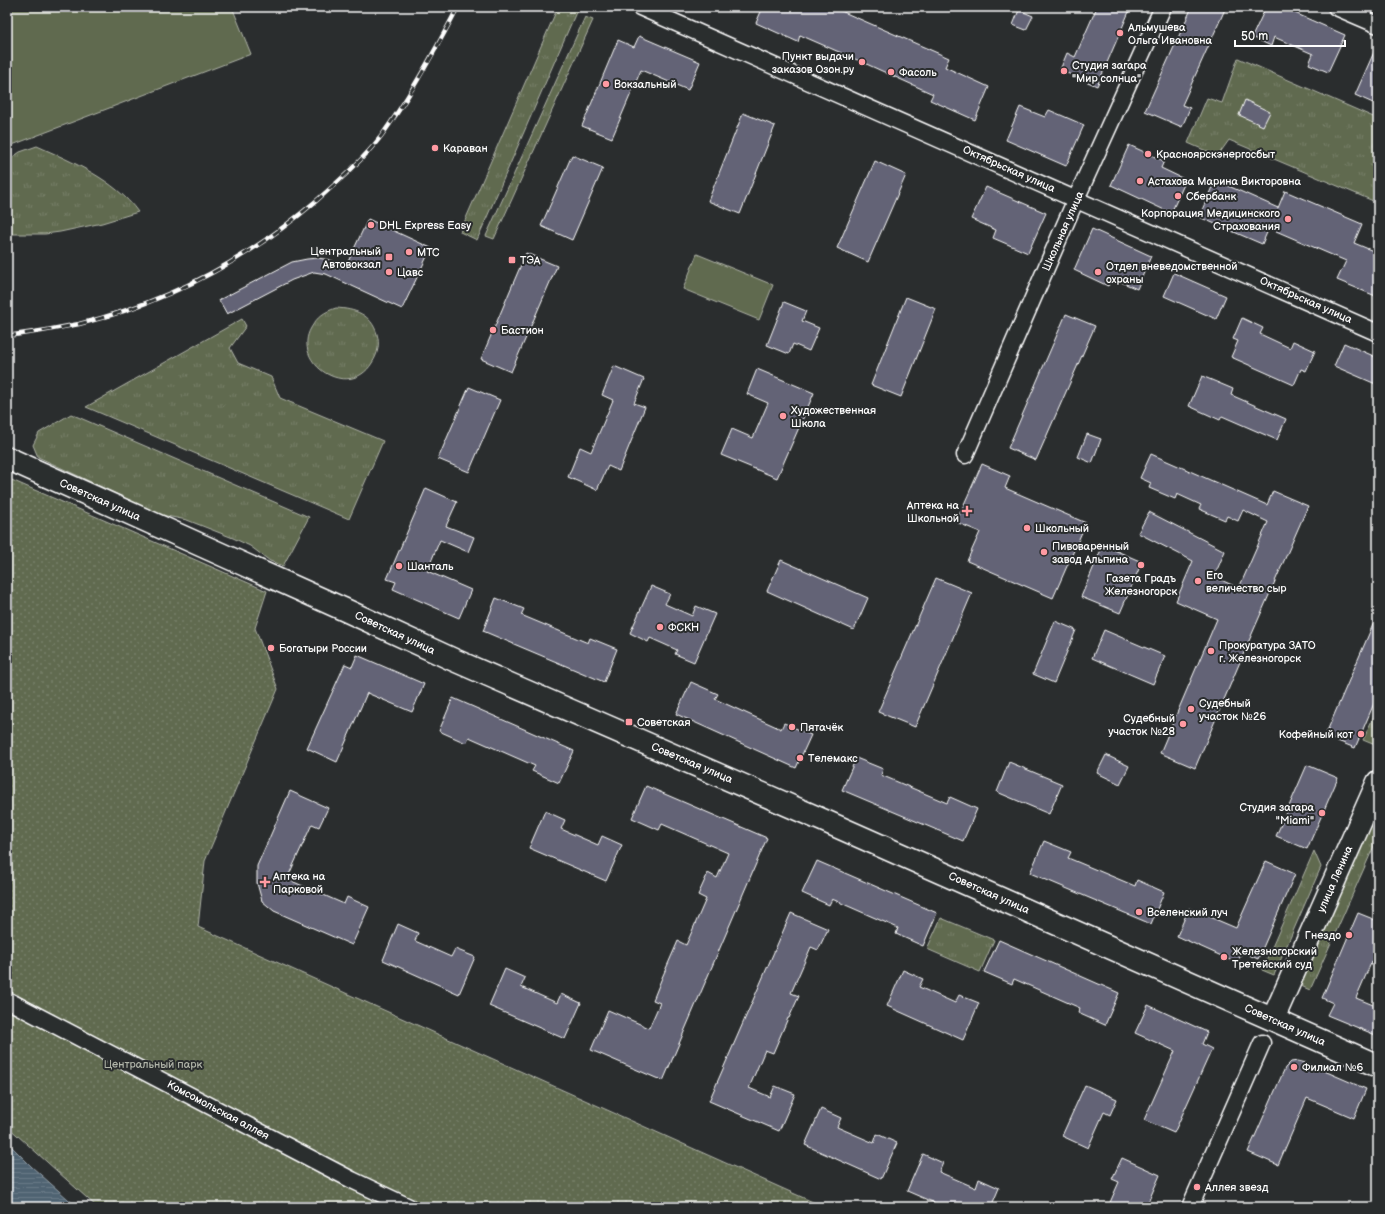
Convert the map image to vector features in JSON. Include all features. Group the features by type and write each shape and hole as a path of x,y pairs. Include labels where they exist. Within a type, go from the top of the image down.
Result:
{"main road":[{"name":"Советская улица","path":"7,458 454,660 792,806 1378,1066"},
{"name":"улица Ленина","path":"1273,1019 1378,782"}],"street":[{"name":"Октябрьская улица","path":"640,7 1378,333"},
{"name":"Школьная улица","path":"965,456 1076,199 1163,7"},
{"path":"1336,7 1378,25"},
{"name":"Комсомольская аллея","path":"7,1000 352,1180 408,1207"},
{"path":"1190,1207 1262,1043"}],"green space":[{"path":"7,7 232,7 251,54 7,147"},
{"path":"558,7 570,7 577,10 477,240 460,232"},
{"path":"585,17 593,20 494,239 486,236"},
{"path":"1238,58 1378,119 1378,203 1229,140 1219,154 1211,153 1188,143 1207,98 1222,103"},
{"path":"37,146 79,165 105,181 118,190 138,212 102,223 60,232 45,234 7,234 7,161 20,152"},
{"path":"697,254 773,285 759,320 683,289"},
{"path":"336,308 356,311 366,317 374,327 378,338 378,349 372,363 362,374 350,378 337,378 325,373 315,364 309,354 307,341 311,328 316,320 322,315"},
{"path":"242,319 246,326 230,348 238,363 271,377 280,398 383,441 349,519 86,407"},
{"path":"71,414 309,517 283,566 270,561 250,546 233,538 187,520 161,515 38,457 33,445 39,433"},
{"name":"Центральный парк","path":"7,478 267,591 255,628 278,689 205,861 198,927 824,1207 97,1207 7,1126"},
{"path":"1378,707 1378,739 1375,745 1363,740"},
{"path":"1378,792 1378,837 1310,990 1294,983"},
{"path":"1314,851 1321,867 1274,975 1262,970"},
{"path":"941,918 994,940 980,972 927,949"}],"water":[{"path":"7,1142 32,1167 77,1207 7,1207"}],"building":[{"path":"763,7 832,7 949,58 945,67 989,87 975,120 930,100 933,94 862,62 800,35 798,42 756,23"},
{"path":"1097,7 1131,7 1097,86 1060,70 1067,53 1075,57"},
{"path":"1192,7 1226,7 1182,105 1190,108 1182,127 1145,111"},
{"path":"1266,7 1281,7 1345,35 1328,72 1309,64 1313,54 1274,37 1271,46 1252,37"},
{"path":"1019,10 1033,16 1026,30 1013,25"},
{"path":"639,36 700,62 688,90 641,70 612,138 582,126 618,40 634,47"},
{"path":"1378,43 1378,92 1373,103 1355,95"},
{"path":"1245,100 1270,112 1263,126 1239,115"},
{"path":"1020,107 1045,117 1049,110 1084,125 1066,166 1006,140"},
{"path":"743,113 775,126 740,214 708,201"},
{"path":"1129,145 1164,161 1161,168 1186,180 1171,213 1111,185"},
{"path":"572,155 603,168 572,240 541,226"},
{"path":"875,161 906,175 868,262 837,248"},
{"path":"1215,180 1278,208 1285,191 1362,224 1354,243 1378,253 1378,297 1337,280 1346,261 1269,228 1262,244 1199,217"},
{"path":"986,187 1046,213 1028,253 993,238 996,230 971,219"},
{"name":"Центральный Автовокзал","path":"368,219 431,248 402,309 326,274 314,272 292,280 227,314 219,300 292,262 318,258 330,260 346,266"},
{"path":"1092,229 1151,256 1137,289 1112,278 1108,286 1074,270"},
{"path":"526,253 557,266 511,372 481,359"},
{"path":"1174,273 1226,296 1216,319 1164,296"},
{"path":"906,297 936,309 901,397 871,385"},
{"path":"784,302 806,311 802,321 819,328 809,351 793,344 789,354 767,345"},
{"path":"1066,314 1095,326 1036,460 1008,448"},
{"path":"1242,318 1263,328 1260,334 1290,348 1293,341 1315,351 1306,371 1301,369 1294,385 1231,357 1238,341 1233,339"},
{"path":"1344,343 1378,358 1378,385 1334,366"},
{"path":"614,366 644,379 634,403 645,407 619,471 608,466 597,490 568,477 580,447 591,452 613,400 602,395"},
{"name":"Художественная Школа","path":"757,369 814,393 777,478 721,455 732,429 753,438 768,403 747,394"},
{"path":"1202,376 1233,389 1231,395 1286,419 1277,440 1222,416 1220,420 1189,406"},
{"path":"469,387 500,400 469,472 438,459"},
{"path":"1087,434 1101,439 1092,463 1078,457"},
{"path":"1151,454 1267,505 1273,491 1308,506 1195,768 1160,753 1217,619 1176,601 1193,561 1138,533 1149,512 1225,551 1214,577 1239,588 1268,522 1243,510 1238,521 1227,516 1225,520 1199,509 1201,505 1177,494 1175,499 1149,488 1151,483 1140,478"},
{"name":"Школьный","path":"982,464 1010,476 1005,488 1086,523 1053,598 967,561 980,532 956,522"},
{"path":"426,488 457,502 446,526 474,537 468,552 440,540 427,571 471,590 459,618 393,589 396,582 387,579"},
{"path":"1103,545 1142,562 1120,613 1081,597"},
{"path":"781,560 868,598 854,630 767,591"},
{"path":"936,578 972,593 915,727 878,712"},
{"path":"651,586 670,594 665,604 692,616 696,606 715,614 694,662 675,654 677,650 650,638 648,642 630,633"},
{"path":"496,598 524,609 521,615 588,643 590,638 617,649 604,682 483,631"},
{"path":"1378,613 1378,694 1355,748 1325,736"},
{"path":"1055,621 1076,630 1054,683 1033,674"},
{"path":"1104,630 1165,656 1153,684 1092,658"},
{"path":"357,655 424,684 412,712 367,693 337,762 307,748 345,664 352,667"},
{"path":"691,682 718,694 715,699 781,729 784,723 811,735 796,768 676,714"},
{"path":"453,698 574,751 559,783 532,771 535,766 469,737 466,743 439,731"},
{"path":"1106,755 1129,766 1120,784 1097,773"},
{"path":"856,758 883,769 881,775 947,803 950,797 977,809 963,841 842,790"},
{"path":"1009,762 1062,784 1049,814 997,792"},
{"path":"1307,765 1338,778 1307,849 1276,836"},
{"path":"646,786 767,838 663,1081 591,1050 608,1010 649,1028 660,1003 653,1000 678,941 686,945 706,899 698,895 708,873 717,878 728,853 662,824 659,830 632,818"},
{"path":"290,791 328,808 319,827 312,824 287,879 344,904 347,897 369,907 352,945 274,911 262,901 257,883 257,866"},
{"path":"545,811 565,820 561,829 598,845 602,836 622,845 606,881 529,848"},
{"path":"1044,841 1071,852 1068,858 1135,886 1137,880 1164,892 1151,924 1030,873"},
{"path":"817,861 937,913 923,946 896,934 898,928 832,899 829,905 802,893"},
{"path":"1266,861 1295,874 1258,959 1242,952 1237,963 1177,936 1189,908 1236,928"},
{"path":"791,913 828,929 818,950 811,947 791,993 799,996 773,1053 765,1050 749,1088 770,1097 775,1086 795,1094 779,1131 709,1101"},
{"path":"1358,913 1378,921 1378,947 1356,998 1378,1007 1378,1036 1327,1015 1333,1003 1322,998"},
{"path":"398,924 418,933 415,941 451,957 455,949 475,957 459,994 383,960"},
{"path":"999,940 1119,993 1105,1025 1078,1013 1080,1008 1014,979 1012,984 984,972"},
{"path":"505,969 525,978 521,987 557,1003 561,994 581,1003 565,1039 489,1006"},
{"path":"903,970 923,979 919,987 955,1003 959,995 979,1003 963,1040 887,1006"},
{"path":"1148,1005 1207,1032 1202,1044 1212,1049 1174,1133 1144,1120 1175,1051 1135,1033"},
{"path":"1298,1061 1366,1089 1354,1118 1307,1098 1278,1165 1248,1152 1285,1068 1291,1062"},
{"path":"1085,1085 1117,1099 1110,1115 1104,1112 1088,1148 1062,1136"},
{"path":"821,1109 841,1118 837,1127 874,1143 877,1134 897,1143 881,1179 805,1145"},
{"path":"923,1154 943,1163 939,1172 976,1188 979,1179 999,1188 991,1207 944,1207 907,1191"},
{"path":"1122,1158 1160,1175 1146,1207 1108,1207 1119,1182 1112,1179"}],"railway":[{"path":"7,336 79,324 144,304 205,277 234,260 289,223 351,170 382,135 403,104 458,7"}],"place":[{"name":"Альмушева Ольга Ивановна","path":"1120,33"},
{"name":"Пункт выдачи заказов Озон.ру","path":"862,62"},
{"name":"Студия загара \"Мир солнца\"","path":"1064,71"},
{"name":"Фасоль","path":"891,72"},
{"name":"Вокзальный","path":"606,84"},
{"name":"Караван","path":"435,148"},
{"name":"Красноярскэнергосбыт","path":"1148,154"},
{"name":"Астахова Марина Викторовна","path":"1140,181"},
{"name":"Сбербанк","path":"1178,196"},
{"name":"Корпорация Медицинского Cтрахования","path":"1288,219"},
{"name":"DHL Express Easy","path":"371,225"},
{"name":"МТС","path":"409,252"},
{"name":"Центральный Автовокзал","path":"389,257"},
{"name":"ТЭА","path":"512,260"},
{"name":"Цавс","path":"389,272"},
{"name":"Отдел вневедомственной охраны","path":"1098,272"},
{"name":"Бастион","path":"493,330"},
{"name":"Художественная Школа","path":"783,416"},
{"name":"Аптека на Школьной","path":"967,511"},
{"name":"Школьный","path":"1027,528"},
{"name":"Пивоваренный завод Альпина","path":"1044,552"},
{"name":"Газета Градъ Железногорск","path":"1141,565"},
{"name":"Шанталь","path":"399,566"},
{"name":"Его величество сыр","path":"1198,581"},
{"name":"ФСКН","path":"660,627"},
{"name":"Богатыри России","path":"271,648"},
{"name":"Прокуратура ЗАТО г. Железногорск","path":"1211,651"},
{"name":"Судебный участок №26","path":"1191,709"},
{"name":"Советская","path":"629,722"},
{"name":"Судебный участок №28","path":"1183,724"},
{"name":"Пятачёк","path":"792,727"},
{"name":"Кофейный кот","path":"1361,734"},
{"name":"Телемакс","path":"800,758"},
{"name":"Студия загара \"Miami\"","path":"1322,813"},
{"name":"Аптека на Парковой","path":"265,882"},
{"name":"Вселенский луч","path":"1139,912"},
{"name":"Гнездо","path":"1349,935"},
{"name":"Железногорский Третейский суд","path":"1224,957"},
{"name":"Филиал №6","path":"1294,1067"},
{"name":"Аллея звезд","path":"1197,1187"}]}
